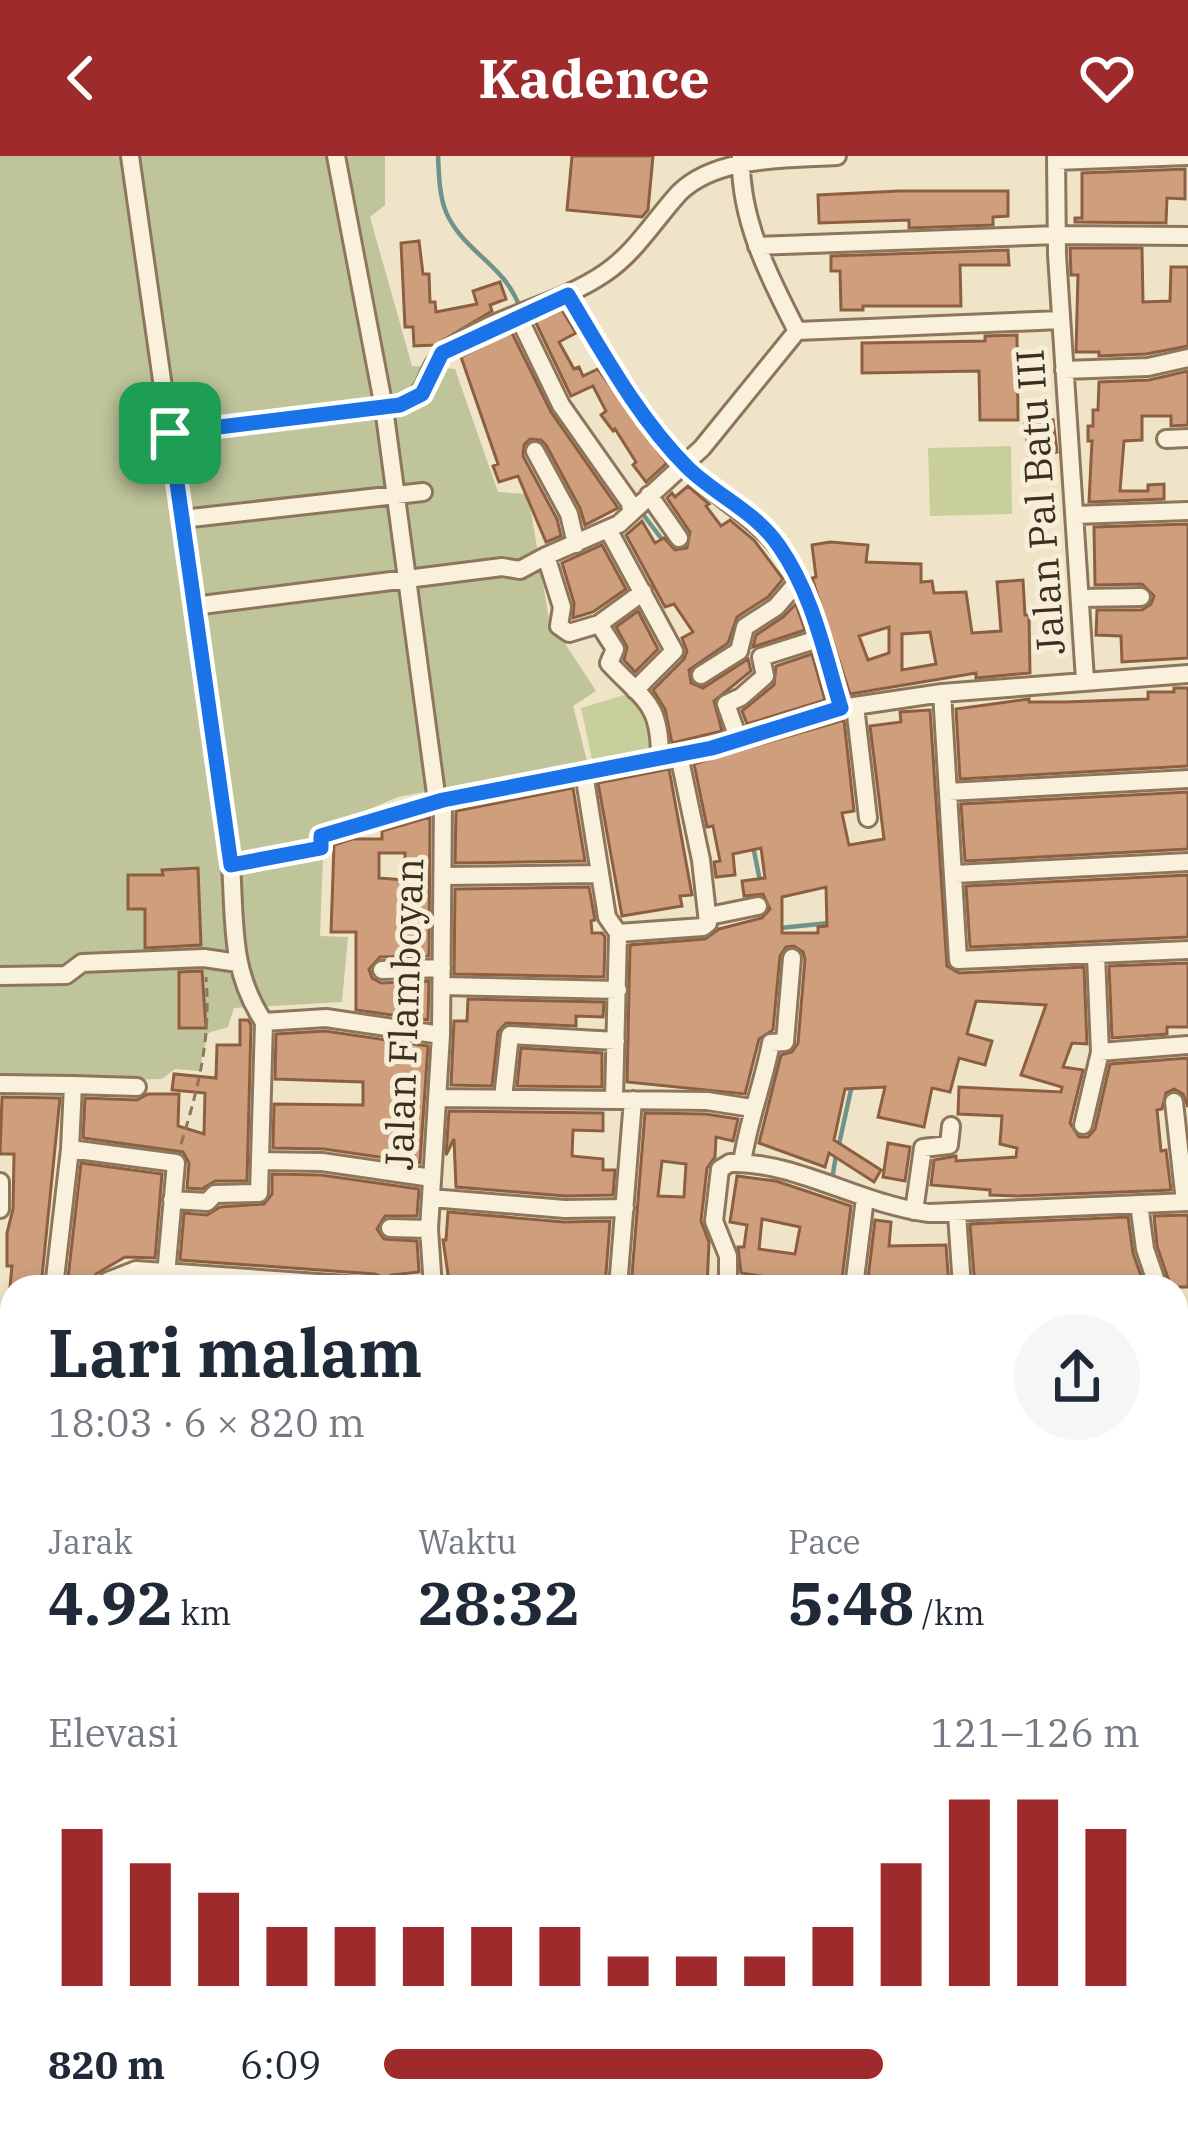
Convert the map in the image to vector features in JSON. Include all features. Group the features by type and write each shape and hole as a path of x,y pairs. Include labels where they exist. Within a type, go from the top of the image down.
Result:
{"street":[{"path":"130,156 231,865 238,963 246,995 264,1022 259,1193 214,1194 207,1202 172,1200"},
{"name":"Jalan Flamboyan","path":"336,156 384,408 436,794 443,800 441,1035 428,1229 433,1275"},
{"path":"170,433 384,408 422,394 442,353 607,272 698,176 741,159 837,156"},
{"path":"1056,158 1188,156"},
{"name":"Jalan Pal Batu III","path":"726,742 848,707 1085,680 1061,320 1056,158"},
{"path":"741,159 757,246 796,331"},
{"path":"757,246 1057,235 1188,236"},
{"path":"568,295 623,388 684,464 778,543 800,584 848,707 868,818"},
{"path":"523,314 561,405 630,503 639,505 679,538"},
{"path":"194,606 502,567 520,571 609,531 684,464 796,331 1061,320"},
{"path":"1064,370 1148,367 1188,358"},
{"path":"1166,440 1188,438"},
{"path":"536,451 569,514 576,544"},
{"path":"182,519 423,492"},
{"path":"1075,515 1188,511"},
{"path":"609,531 674,651 634,690"},
{"path":"546,556 562,608 559,626 569,633 599,624 643,592"},
{"path":"231,865 321,848 321,836 443,800 726,742 726,704 707,670 740,651 745,627 776,607 787,589 800,584"},
{"path":"1081,598 1141,597"},
{"path":"599,624 615,650 609,663 660,721 709,916 703,927 618,933"},
{"path":"726,704 765,676 761,657 821,638"},
{"path":"1085,680 1188,674"},
{"path":"942,693 958,960 1188,950"},
{"path":"584,773 607,917 618,933 614,1099"},
{"path":"948,792 1188,779"},
{"path":"955,874 1188,862"},
{"path":"443,876 600,874"},
{"path":"709,916 758,906"},
{"path":"1083,1125 1100,1052 1096,955"},
{"path":"0,976 66,975 82,964 204,958 238,963"},
{"path":"742,1163 772,1042 785,1042 792,958"},
{"path":"382,970 618,990"},
{"path":"264,1022 326,1018 441,1035"},
{"path":"503,1098 510,1035 616,1041"},
{"path":"1100,1052 1188,1045"},
{"path":"0,1084 137,1087"},
{"path":"55,1275 73,1085"},
{"path":"437,1098 707,1101 752,1108"},
{"path":"619,1275 633,1100"},
{"path":"728,1275 728,1256 713,1212 720,1169 730,1162 914,1211 957,1214 1186,1202 1174,1102"},
{"path":"914,1211 923,1148 949,1145 951,1126"},
{"path":"70,1149 176,1163 166,1275 131,1270 121,1275"},
{"path":"260,1161 322,1162 432,1178"},
{"path":"0,1182 0,1209"},
{"path":"431,1198 565,1209 625,1208"},
{"path":"856,1275 866,1198"},
{"path":"1138,1204 1144,1249 1154,1275"},
{"path":"957,1214 961,1275"},
{"path":"390,1228 428,1229"}],"path":[{"path":"176,1163 196,1095 209,1024 204,958"}],"green space":[{"path":"0,156 385,156 385,205 370,217 412,366 455,369 498,492 528,494 549,619 596,691 573,706 587,761 398,797 324,828 320,936 348,937 342,1002 234,1008 228,1027 208,1033 199,1071 175,1069 162,1079 0,1083"},
{"path":"1011,446 1012,514 930,516 928,448"},
{"path":"627,694 653,714 656,749 592,759 581,708"}],"building":[{"path":"572,156 653,156 648,210 642,217 567,210"},
{"path":"1185,169 1185,199 1167,198 1166,223 1075,222 1082,218 1082,173"},
{"path":"1008,191 1008,216 993,217 993,225 909,228 909,220 819,223 818,195"},
{"path":"419,241 423,274 429,274 430,302 435,302 436,312 477,304 473,291 500,282 506,299 490,305 492,311 435,345 414,346 413,327 405,327 401,243"},
{"path":"1070,248 1142,248 1143,302 1170,301 1171,267 1188,267 1188,346 1146,354 1076,352 1078,275 1071,275"},
{"path":"1008,250 1009,265 960,265 961,306 841,310 840,271 831,271 831,256"},
{"path":"562,310 576,333 559,342 574,369 579,367 583,376 598,369 667,463 646,482 615,429 601,415 606,411 593,386 571,396 535,321"},
{"path":"511,331 551,412 618,508 585,525 546,445 530,439 523,456 557,519 561,536 546,542 518,476 499,482 493,466 498,464 461,357"},
{"path":"1017,335 1018,420 980,420 979,371 862,373 862,343 985,341 985,336"},
{"path":"1188,371 1188,425 1171,426 1171,416 1142,416 1142,440 1124,441 1120,491 1148,491 1148,485 1164,484 1164,499 1089,502 1092,441 1088,441 1088,426 1093,426 1093,410 1098,410 1099,382 1149,380"},
{"path":"1053,420 1057,452 1029,457 1025,424"},
{"path":"688,486 709,504 721,526 730,520 754,540 783,579 768,597 737,617 728,643 689,670 691,683 703,688 748,659 751,671 714,701 722,731 672,743 665,709 653,690 684,659 687,651 682,638 693,632 674,604 665,607 626,535 642,521 655,543 664,538 675,550 687,548 690,532 667,498"},
{"path":"1188,524 1188,658 1122,662 1121,636 1096,635 1097,610 1142,610 1154,596 1142,584 1095,585 1094,527"},
{"path":"602,545 626,589 593,612 573,618 574,603 562,563"},
{"path":"812,545 868,545 866,562 921,564 921,582 932,581 934,593 966,592 972,633 1001,631 997,582 1023,580 1030,673 976,678 976,673 850,694 812,578 816,577","holes":["889,627 889,653 868,660 859,636","930,632 936,664 902,670 902,634"]},
{"path":"796,604 805,630 753,647 756,635"},
{"path":"638,611 658,649 635,672 624,660 627,647 616,627"},
{"path":"812,654 825,700 747,724 742,711 774,685 776,666"},
{"path":"1174,688 1188,688 1188,766 960,779 956,709 1029,699 1148,699 1148,692 1174,692"},
{"path":"930,710 947,966 959,973 1084,967 1087,1044 1072,1043 1063,1067 1083,1070 1070,1123 1079,1137 1088,1137 1095,1129 1110,1064 1188,1058 1188,1107 1183,1094 1174,1089 1166,1093 1162,1109 1157,1110 1171,1190 1018,1196 931,1185 934,1160 1016,1157 1017,1148 1000,1144 1002,1116 958,1114 959,1087 1061,1092 1062,1087 1021,1075 1046,1005 976,1001 967,1034 992,1041 985,1065 959,1058 950,1092 932,1088 924,1127 878,1117 885,1087 845,1089 834,1140 881,1170 874,1182 829,1153 825,1167 759,1143 781,1055 792,1052 798,1043 805,959 794,946 786,947 780,956 773,1030 759,1039 745,1094 627,1082 630,945 705,939 719,929 762,918 770,909 763,894 744,896 742,881 765,878 761,848 733,854 735,875 716,877 714,862 720,861 713,826 707,827 694,764 844,720 854,811 842,813 849,845 884,839 870,726 901,722 900,712","holes":["826,887 827,926 818,927 818,933 782,933 782,897"]},
{"path":"669,769 692,895 680,896 682,906 622,916 598,783"},
{"path":"573,788 585,861 455,863 456,811"},
{"path":"1188,792 1188,849 965,861 961,804"},
{"path":"430,817 429,956 380,957 369,969 381,983 429,981 428,1020 356,1010 356,932 331,932 334,845 352,839 382,839 382,831","holes":["379,853 405,853 405,880 379,878"]},
{"path":"198,868 201,945 145,948 145,909 128,909 128,875"},
{"path":"1188,875 1188,937 970,947 966,886"},
{"path":"589,887 595,920 591,921 592,933 605,937 604,977 454,974 455,889"},
{"path":"1188,963 1188,1027 1167,1027 1167,1034 1112,1038 1109,966"},
{"path":"202,971 206,1028 179,1028 179,972"},
{"path":"468,999 604,1002 603,1017 576,1016 576,1026 506,1023 498,1032 492,1086 451,1085 454,1021 467,1021"},
{"path":"240,1020 251,1025 247,1181 215,1181 202,1189 187,1188 189,1163 183,1152 83,1138 85,1098 137,1100 148,1094 179,1094 178,1126 204,1134 205,1093 172,1090 174,1074 216,1078 217,1045 240,1045"},
{"path":"325,1031 428,1046 420,1163 324,1149 273,1148 274,1104 363,1105 363,1082 275,1079 276,1034"},
{"path":"521,1048 602,1053 602,1087 517,1086"},
{"path":"2,1097 60,1098 42,1275 11,1275 12,1266 7,1266 14,1154 0,1154"},
{"path":"449,1111 603,1113 603,1131 573,1130 572,1156 603,1159 603,1170 615,1170 613,1195 456,1187 454,1139 446,1155"},
{"path":"645,1113 738,1119 733,1141 716,1137 715,1157 707,1168 701,1221 709,1242 708,1275 632,1275","holes":["662,1161 686,1164 684,1197 658,1196"]},
{"path":"888,1143 910,1147 905,1181 883,1177"},
{"path":"81,1163 162,1174 155,1258 125,1257 96,1275 68,1275"},
{"path":"272,1174 321,1175 419,1189 417,1216 385,1216 377,1229 384,1239 417,1241 419,1272 377,1275 180,1260 184,1213 207,1215 220,1207 264,1204 272,1194"},
{"path":"737,1176 776,1181 851,1206 842,1275 741,1273 738,1247 744,1247 747,1225 730,1222","holes":["762,1219 800,1227 795,1254 759,1249"]},
{"path":"448,1212 610,1221 606,1275 448,1275"},
{"path":"1188,1215 1188,1275 1167,1275 1154,1216"},
{"path":"1128,1217 1141,1275 974,1275 970,1224"},
{"path":"875,1220 891,1222 889,1246 946,1245 948,1275 868,1275"}],"waterway":[{"path":"438,156 442,199 453,226 505,280 520,308"},
{"path":"642,513 664,542"},
{"path":"679,651 706,691"},
{"path":"753,846 760,881"},
{"path":"780,928 829,923"},
{"path":"839,1144 852,1085"},
{"path":"832,1180 836,1155"}],"route":[{"path":"568,295 623,388 684,464 778,543 815,616 841,708 712,748 443,800 321,836 321,848 231,865 170,433 400,405 422,394 442,353 568,295"}]}
